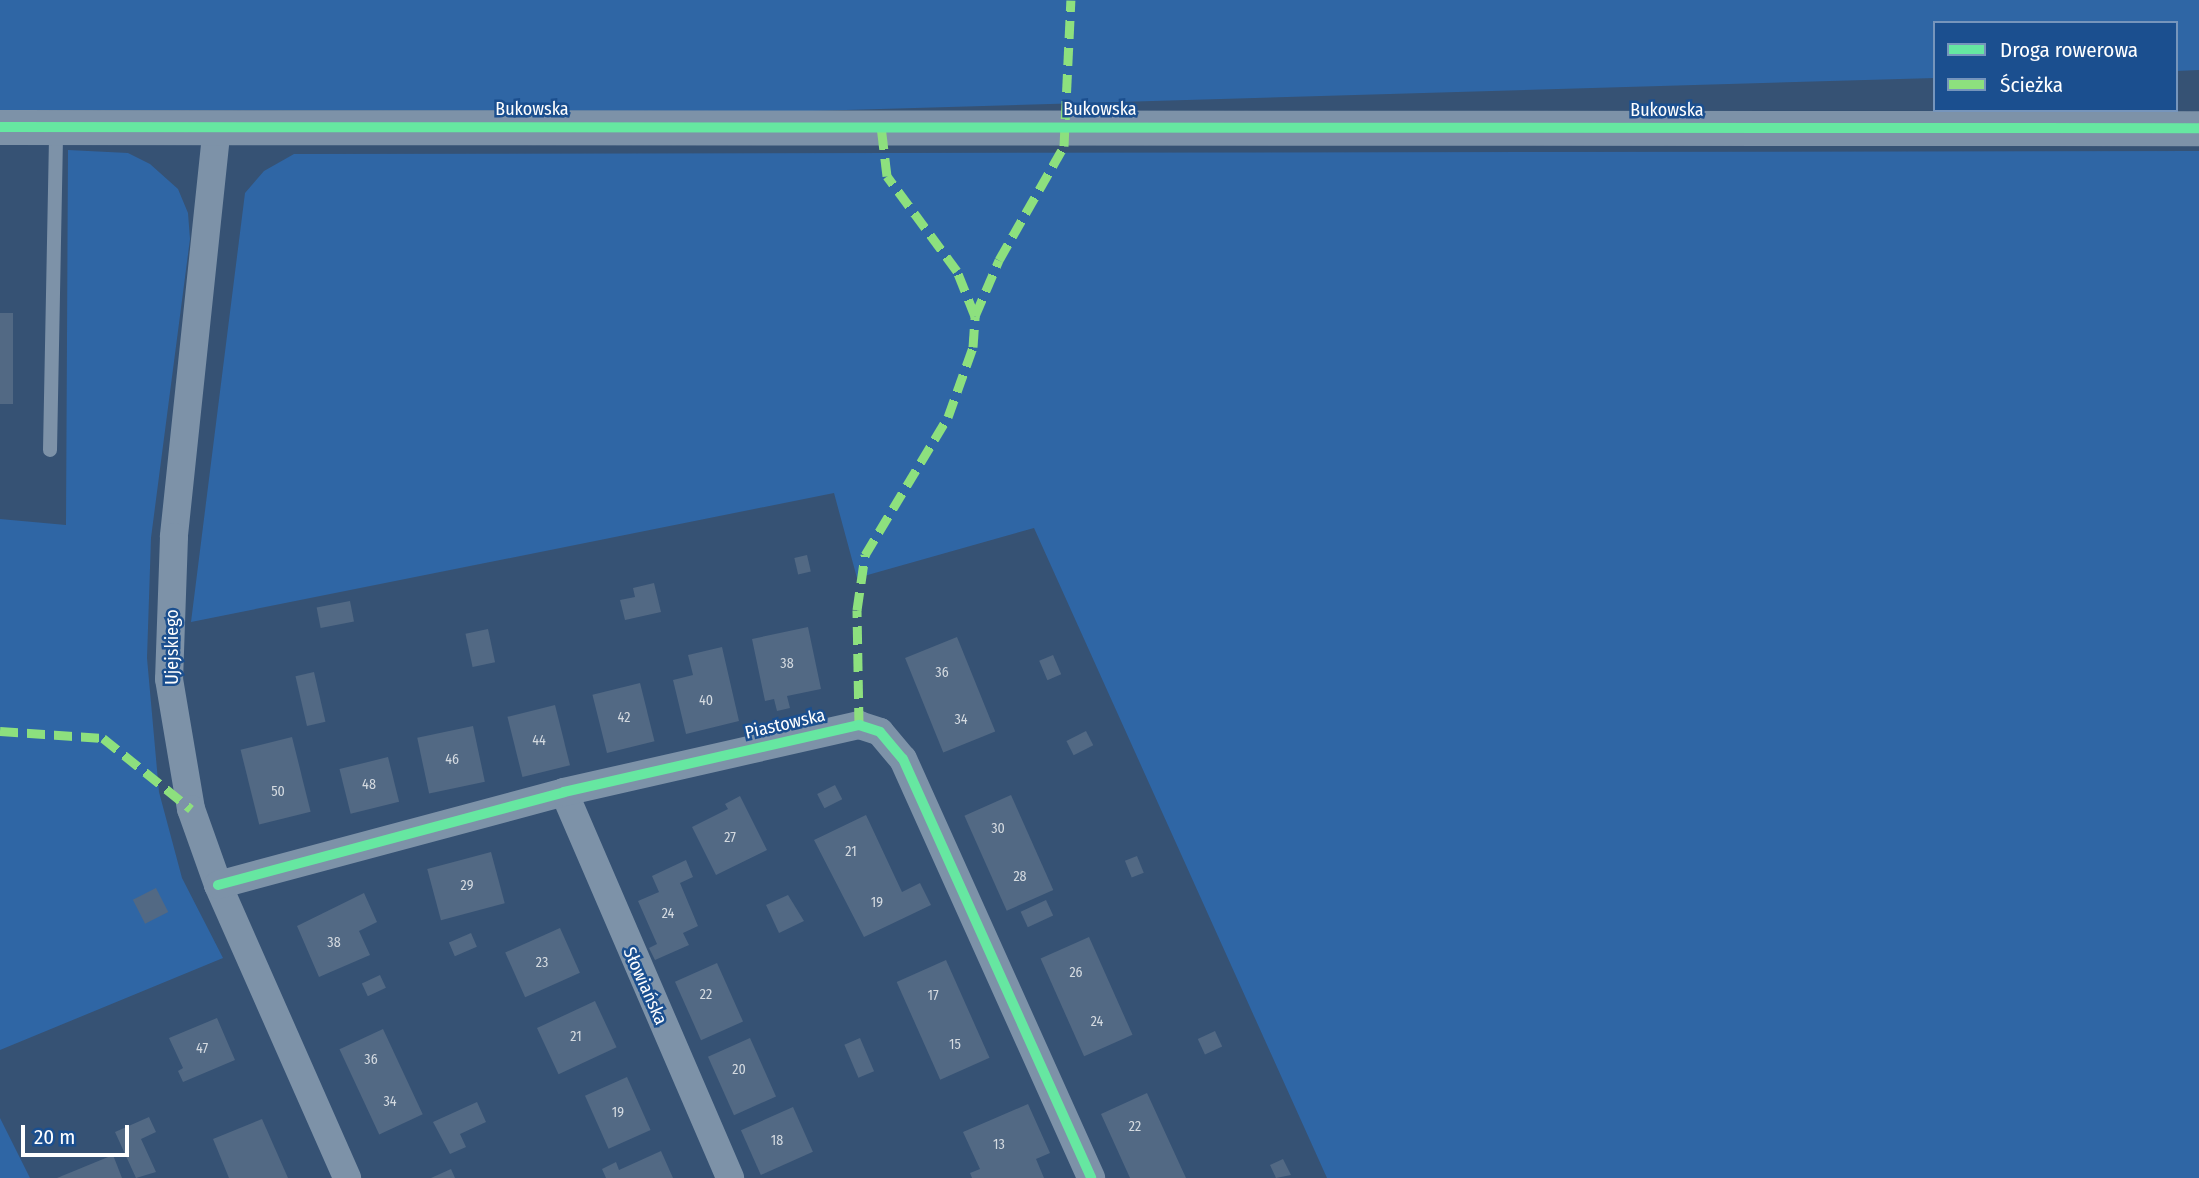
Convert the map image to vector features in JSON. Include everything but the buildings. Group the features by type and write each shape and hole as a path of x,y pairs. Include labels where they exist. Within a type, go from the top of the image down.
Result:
{"street":[{"name":"Ujejskiego","path":"217,126 174,537 169,679 191,808 218,885 348,1178"},
{"name":"Bukowska","path":"0,127 2199,128"},
{"name":"Piastowska","path":"218,885 564,792 859,725 880,732 903,759 1091,1178"},
{"name":"Słowiańska","path":"564,792 730,1178"}],"lane":[{"path":"50,450 57,127"}],"shaded area":[{"path":"0,0 2199,0 2199,70 2178,71 2178,21 1933,21 1933,78 812,111 0,110"},
{"path":"68,150 128,153 150,164 178,189 188,213 190,239 151,538 147,658 159,792 182,878 223,958 0,1050 0,519 66,525"},
{"path":"2199,151 2199,1178 1327,1178 1034,528 857,578 834,493 191,622 245,193 264,171 294,154"},
{"path":"0,1118 30,1178 0,1178"}],"marked path":[{"path":"975,316 999,260 1064,146 1071,0"},
{"path":"859,725 857,610 865,555 948,417 973,347 975,316 957,271 887,176 881,126"},
{"path":"0,731 103,738 191,809"}],"cycle path":[{"path":"0,127 2199,128"},
{"path":"218,885 564,792 859,725 880,732 903,759 1091,1178"}]}
